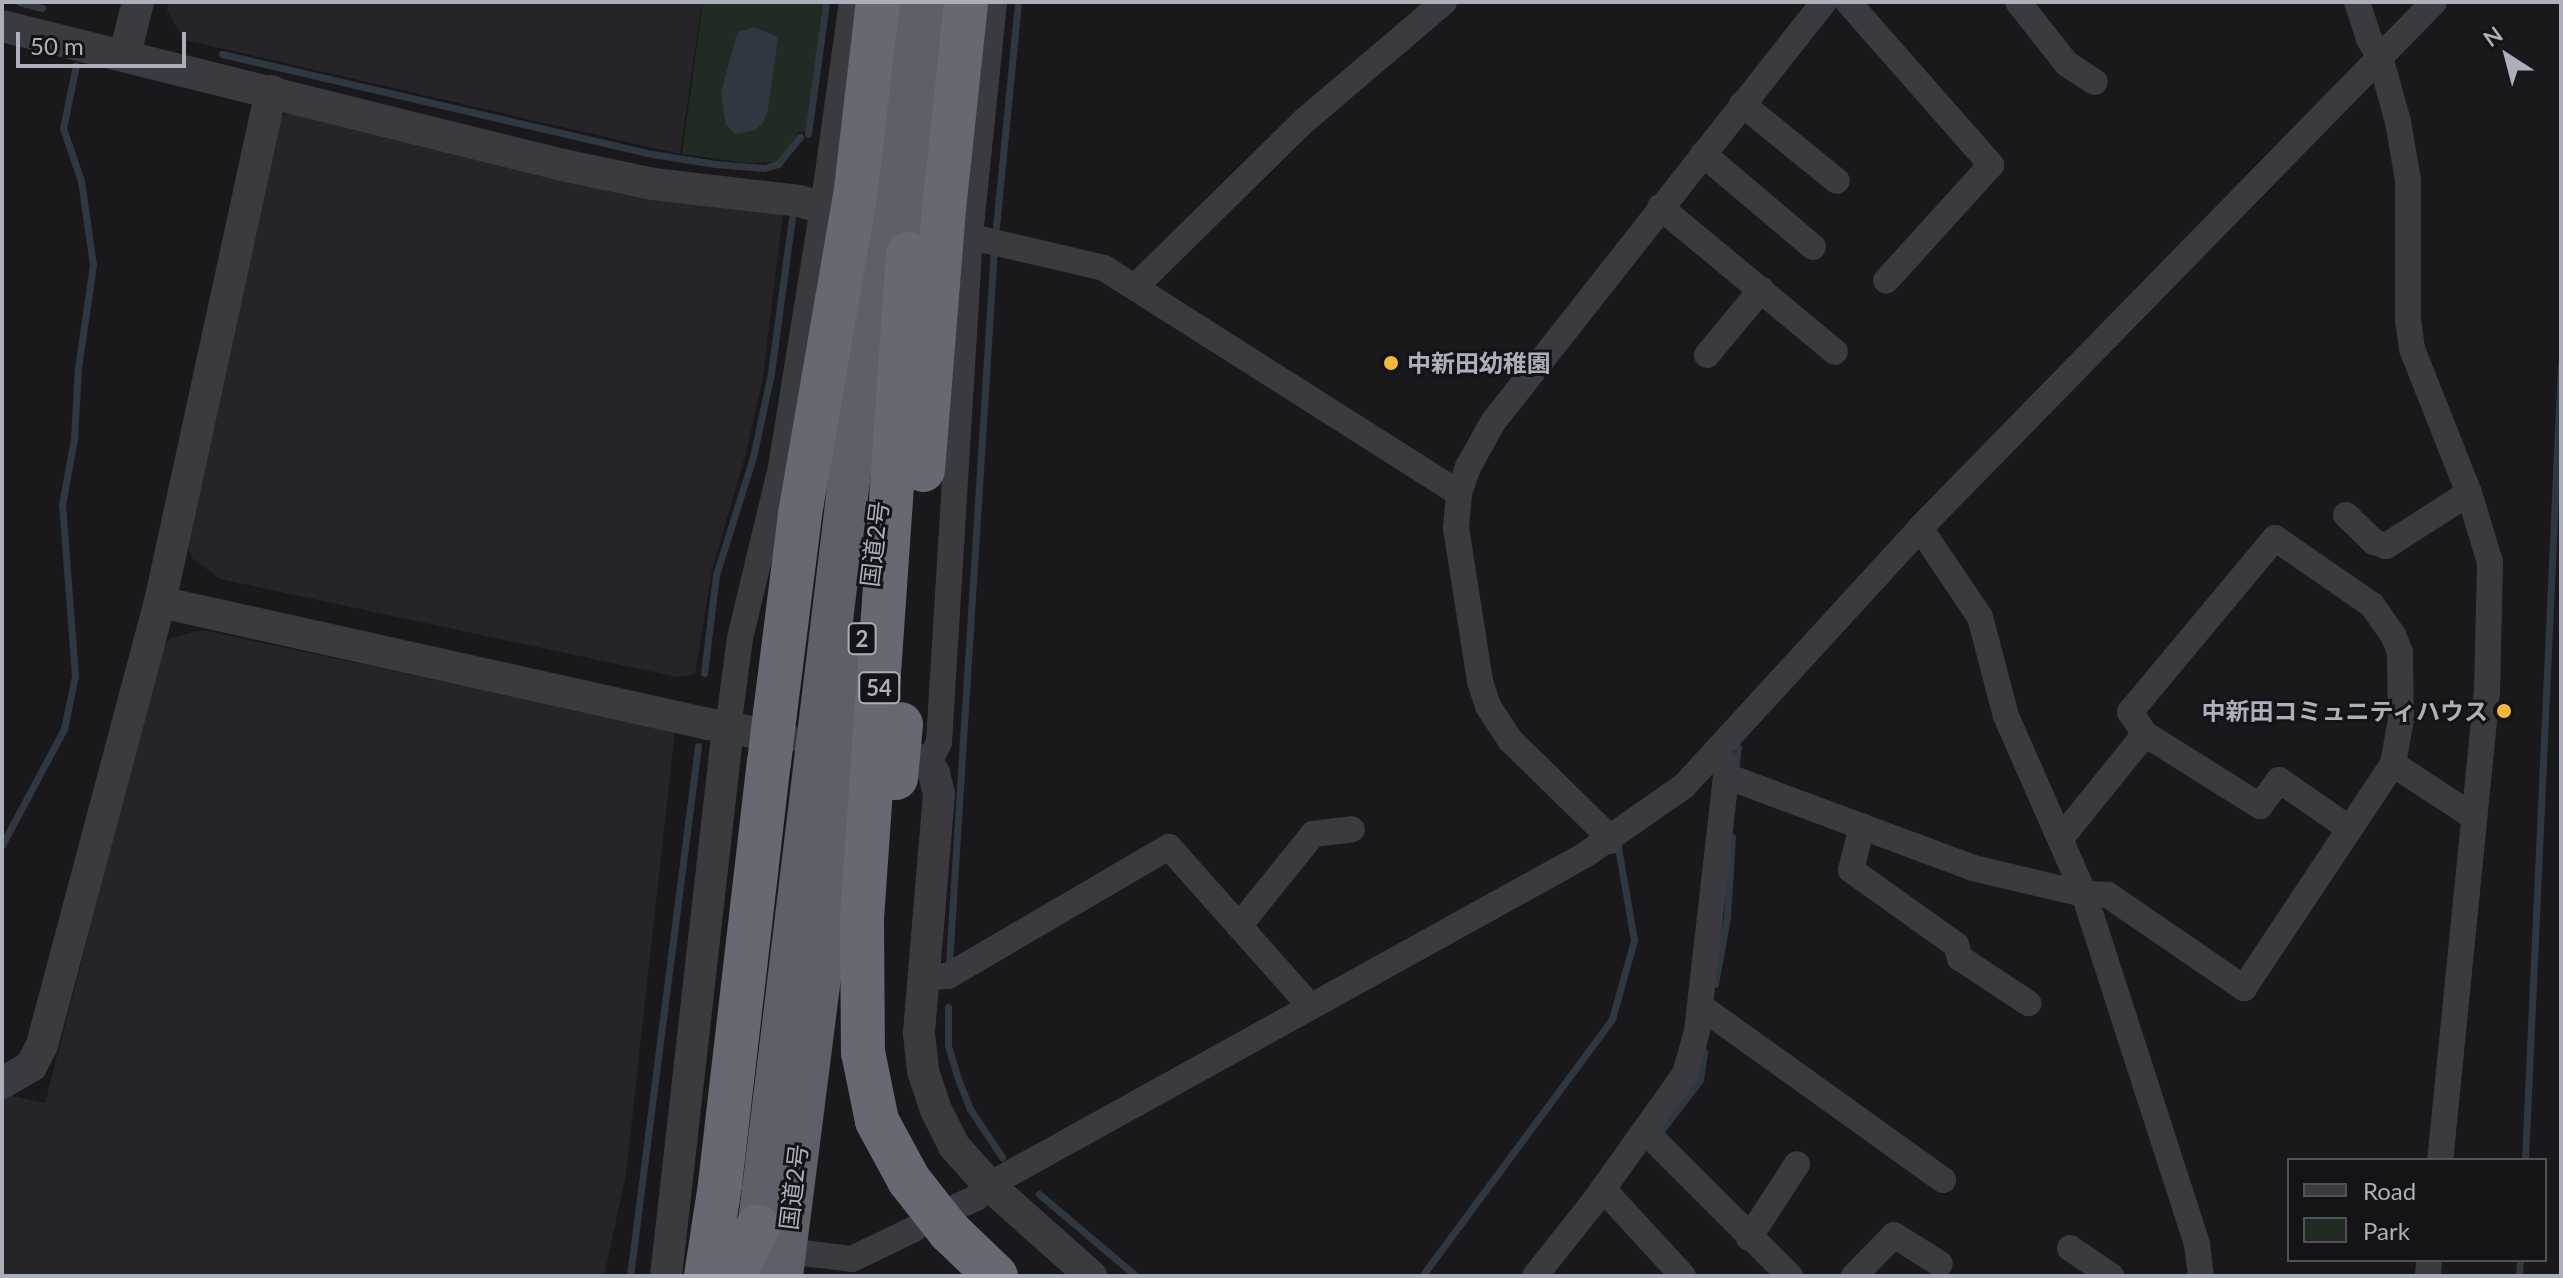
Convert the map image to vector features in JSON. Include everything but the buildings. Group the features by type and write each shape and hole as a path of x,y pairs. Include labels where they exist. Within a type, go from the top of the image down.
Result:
{"highway":[{"path":"692,1250 720,1184 776,738 800,514 855,197 878,2"},
{"name":"国道2号","path":"752,1276 907,2"},
{"name":"国道2号","path":"793,1264 939,2"},
{"path":"877,1121 871,1039 904,755 944,209 966,2"},
{"name":"54","path":"908,254 860,963 863,1052 877,1121 926,1205 996,1276"},
{"path":"734,1276 758,1226"}],"street":[{"path":"125,54 138,2"},
{"path":"666,1276 692,1250 728,728 737,653 781,467 830,211 852,2"},
{"path":"904,755 939,742 962,234 994,2"},
{"path":"1136,286 1304,121 1444,2"},
{"path":"1614,838 1510,740 1488,706 1480,681 1456,528 1459,493 1474,455 1493,422 1710,160 1824,2"},
{"path":"1848,2 1991,165 1886,281"},
{"path":"2018,2 2067,64 2095,82"},
{"path":"2357,2 2369,39 2380,57 2398,122 2408,180 2408,320 2412,349 2469,493 2490,562 2487,691 2440,1158"},
{"path":"954,1208 976,1198 989,1185 1614,838 1684,786 1920,528 2434,2"},
{"path":"2,26 125,54 563,165 653,184 799,201 830,211"},
{"path":"2,1083 31,1066 42,1045 160,602 271,91"},
{"path":"1749,109 1837,181"},
{"path":"1710,160 1813,247"},
{"path":"1667,213 1835,352"},
{"path":"962,234 1104,268 1459,493"},
{"path":"1707,355 1761,290"},
{"path":"2346,515 2374,542 2386,546 2469,493"},
{"path":"1920,528 1980,617 2006,716 2084,894 2193,1228 2201,1276"},
{"path":"1732,777 1973,868 2084,894 2108,895 2244,988 2350,829 2393,764 2401,719 2400,652 2393,635 2372,605 2275,538 2130,712 2145,734 2260,806 2279,780 2350,829"},
{"path":"160,602 776,738"},
{"path":"2061,838 2145,734"},
{"path":"1535,1276 1608,1194 1651,1137 1685,1074 1706,1011 1732,777 1723,745"},
{"path":"904,755 934,773 939,794 919,1033 923,1071 936,1110 954,1146 989,1185 1091,1276"},
{"path":"2393,764 2474,817"},
{"path":"1862,826 1851,870 1956,945 1960,958 2028,1003"},
{"path":"1239,926 1313,834 1352,829"},
{"path":"923,978 948,976 1169,847 1310,1006"},
{"path":"1706,1011 1943,1180"},
{"path":"1651,1137 1790,1276"},
{"path":"1749,1238 1797,1164"},
{"path":"1608,1194 1683,1276"},
{"path":"793,1264 852,1259 914,1229"},
{"path":"1854,1276 1894,1235 1940,1264"},
{"path":"2070,1248 2111,1276"}],"shaded area":[{"path":"168,2 702,2 680,154 185,40 167,11"},
{"path":"754,27 778,37 768,109 764,122 755,130 736,134 726,125 721,93 739,32"},
{"path":"293,109 783,213 763,377 746,453 712,570 695,674 677,677 220,579 192,558 187,544 278,118"},
{"path":"202,630 675,731 626,1174 604,1276 2,1276 2,1094 45,1103 162,649 171,638"}],"green space":[{"path":"703,2 823,2 806,132 800,131 777,162 747,163 682,154"}],"waterway":[{"path":"19,2 42,8"},
{"path":"808,134 826,2"},
{"path":"996,227 1018,2"},
{"path":"222,54 646,153 715,164 764,168 778,164 800,137"},
{"path":"2,845 64,729 75,676 62,505 74,438 78,368 93,265 81,181 63,128 76,65"},
{"path":"704,673 716,575 753,457 771,373 792,218"},
{"path":"949,963 994,248"},
{"path":"2525,1158 2561,365"},
{"path":"630,1276 698,746"},
{"path":"1736,765 1738,747"},
{"path":"1715,984 1727,917 1732,837"},
{"path":"1422,1276 1612,1019 1634,940 1617,842"},
{"path":"948,1007 948,1046 958,1079 970,1109 1002,1157"},
{"path":"1657,1136 1700,1080 1704,1051"},
{"path":"1039,1194 1136,1276"},
{"path":"2519,1276 2520,1262"}],"place":[{"name":"中新田幼稚園","path":"1391,363"},
{"name":"中新田コミュニティハウス","path":"2504,711"}]}
